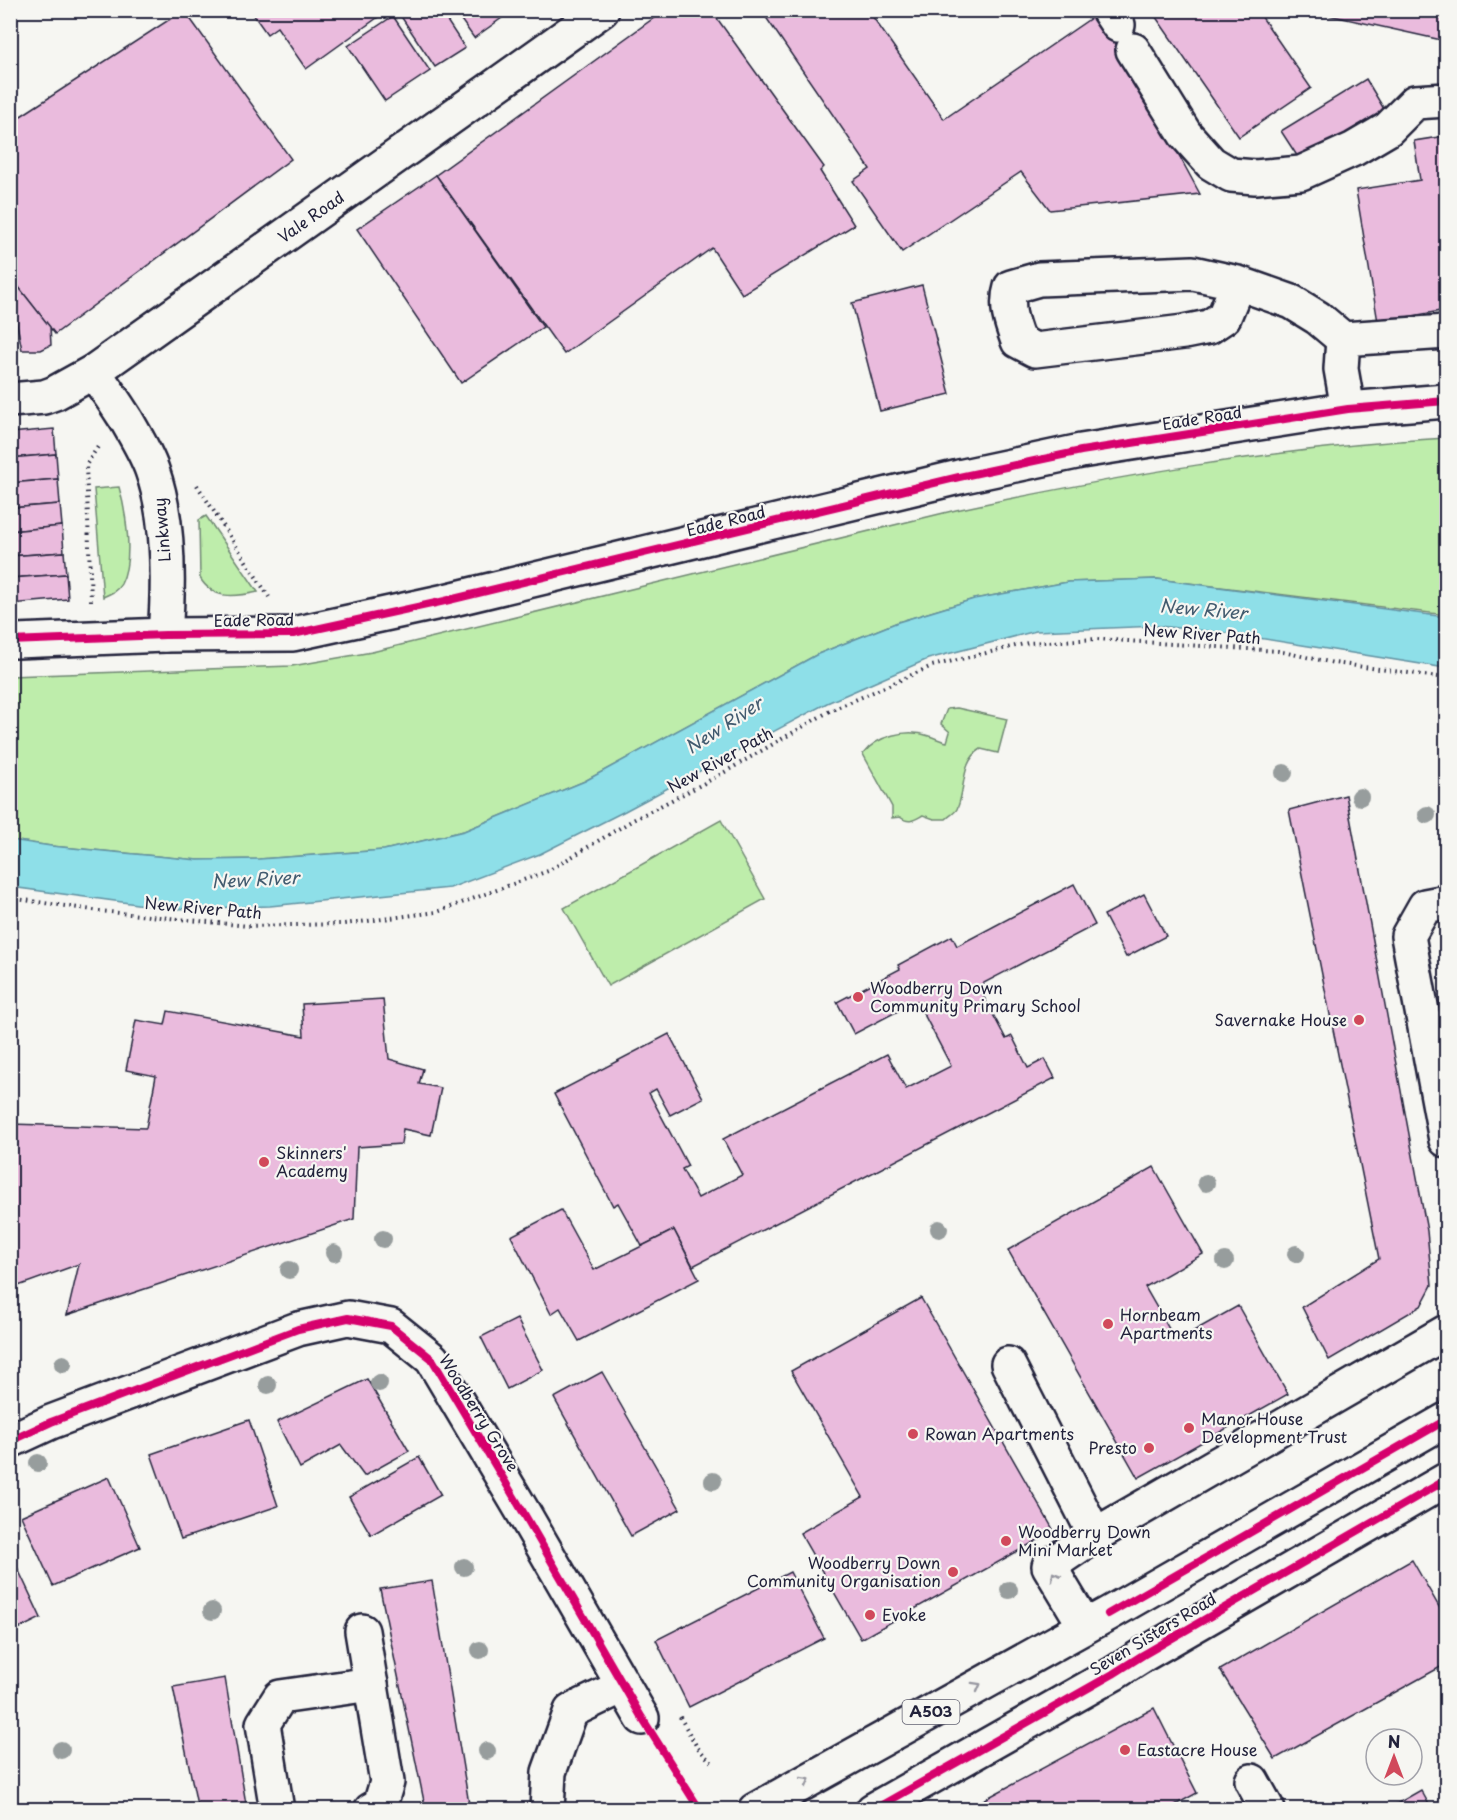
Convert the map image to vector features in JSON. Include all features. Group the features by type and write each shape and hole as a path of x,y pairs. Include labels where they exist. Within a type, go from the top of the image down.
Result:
{"main road":[{"name":"Vale Road","path":"10,400 55,393 93,372 602,10"},
{"path":"1120,28 1185,134 1211,163 1231,175 1254,177 1301,173 1354,149 1388,129 1415,102 1446,100"},
{"path":"1238,283 1224,317 1209,327 1184,332 1035,350 1018,340 1010,319 1008,297 1011,287 1039,279 1192,273 1238,283 1292,302 1318,318 1343,339 1446,332"},
{"path":"1343,339 1341,369 1348,409"},
{"name":"Linkway","path":"93,372 108,389 145,453 159,493 165,524 167,604 165,635"},
{"name":"Eade Road","path":"16,641 165,635 293,634 445,601 959,477 1081,450 1348,409 1446,401"},
{"path":"1446,902 1425,906 1407,936 1446,1140"},
{"name":"Woodberry Grove","path":"10,1441 51,1422 298,1329 348,1318 391,1326 432,1359 642,1718"},
{"path":"1085,1626 1049,1566 1095,1535 1446,1332"},
{"path":"1008,1364 1095,1535"},
{"name":"A503","path":"755,1809 1085,1626 1446,1420"},
{"name":"Seven Sisters Road","path":"873,1809 1113,1674 1446,1480"},
{"path":"362,1631 387,1782 380,1805 371,1809"},
{"path":"277,1809 263,1724 280,1697 371,1684"},
{"path":"547,1809 549,1772 571,1711 623,1686"},
{"path":"1252,1781 1268,1809"}],"path":[{"path":"92,607 86,465 101,442"},
{"path":"195,482 272,601"}],"green space":[{"path":"1446,438 1446,615 1157,579 1068,582 974,599 898,622 818,654 585,781 464,831 384,850 259,859 198,860 11,840 10,676 292,666 372,652 956,510 1139,475 1261,456 1384,442"},
{"path":"119,487 126,522 127,562 121,584 113,592 103,597 94,489"},
{"path":"206,516 258,592 225,595 211,590 200,578 199,520"},
{"path":"957,708 1007,719 998,753 981,749 974,755 967,769 957,809 946,819 934,819 923,815 909,821 900,817 892,818 892,807 863,754 876,742 902,733 920,734 947,742 950,732 941,724 947,709"},
{"path":"721,820 765,899 608,986 564,908"}],"water":[{"name":"New River","path":"1157,579 1446,617 1446,668 1227,633 1158,626 1036,631 928,659 827,703 540,854 450,888 270,906 174,909 11,887 11,840 198,860 259,859 384,850 464,831 585,781 818,654 898,622 974,599 1068,582"}],"building":[{"path":"184,10 291,159 55,334 10,276 10,123"},
{"path":"250,10 388,10 306,69 277,27 267,34"},
{"path":"401,10 440,10 465,48 435,67 398,12"},
{"path":"454,10 513,10 474,38"},
{"path":"665,10 711,10 824,167 820,171 854,225 742,294 712,248 564,354 436,175"},
{"path":"761,10 868,10 944,119 1097,14 1145,84 1142,87 1200,194 1050,210 1021,172 902,252 853,181 870,169"},
{"path":"1151,10 1257,10 1311,88 1239,137"},
{"path":"1319,10 1446,10 1446,41 1319,13"},
{"path":"393,16 430,71 385,101 348,46"},
{"path":"1366,79 1387,114 1303,165 1281,131"},
{"path":"1446,136 1446,310 1378,322 1356,190 1420,180 1414,141"},
{"path":"436,175 543,327 461,383 357,229"},
{"path":"10,276 50,327 51,345 41,350 22,350 16,319 10,319"},
{"path":"922,285 950,394 880,411 852,303"},
{"path":"10,326 17,353 10,353"},
{"path":"54,429 56,454 10,458 10,433"},
{"path":"56,454 58,479 10,483 10,458"},
{"path":"58,479 60,504 10,508 10,483"},
{"path":"60,504 62,526 10,531 10,508"},
{"path":"62,526 64,552 10,556 10,531"},
{"path":"64,552 66,574 10,578 10,556"},
{"path":"66,574 68,599 10,604 10,578"},
{"name":"Savernake House","path":"1346,795 1427,1231 1432,1285 1421,1306 1329,1360 1302,1307 1379,1259 1289,810"},
{"path":"1074,884 1095,925 978,986 1006,1039 1012,1036 1028,1068 1045,1059 1055,1078 693,1266 674,1230 642,1246 618,1203 613,1206 554,1094 669,1034 703,1098 670,1115 656,1089 649,1093 688,1166 682,1169 698,1198 742,1175 723,1139 887,1054 906,1089 951,1066 917,1001 854,1034 837,1002 900,969 898,965 952,936 957,946"},
{"path":"1144,894 1166,936 1126,957 1104,915"},
{"path":"383,999 389,1059 423,1069 419,1084 441,1088 431,1135 403,1129 401,1144 357,1147 354,1219 67,1315 79,1264 10,1289 10,1124 146,1128 156,1076 126,1070 136,1020 165,1025 168,1011 304,1036 302,1004"},
{"name":"Hornbeam Apartments","path":"1154,1167 1203,1254 1145,1287 1176,1341 1238,1306 1288,1394 1138,1478 1008,1250"},
{"path":"561,1210 594,1270 674,1230 699,1279 579,1341 560,1308 551,1314 511,1236"},
{"name":"Rowan Apartments","path":"921,1298 1054,1531 861,1639 800,1533 863,1497 791,1371"},
{"path":"517,1319 543,1370 507,1389 481,1337"},
{"path":"602,1372 680,1509 631,1536 554,1398"},
{"path":"367,1379 409,1451 364,1476 341,1445 300,1468 277,1422"},
{"path":"249,1420 278,1506 181,1539 151,1454"},
{"path":"419,1457 441,1495 371,1535 349,1497"},
{"path":"109,1477 140,1547 53,1586 21,1516"},
{"path":"10,1552 41,1618 10,1633"},
{"path":"1412,1560 1446,1619 1446,1664 1275,1759 1220,1670"},
{"path":"790,1572 824,1638 689,1707 656,1640"},
{"path":"432,1581 470,1810 418,1810 425,1806 380,1589"},
{"path":"225,1678 247,1810 198,1810 173,1687"},
{"name":"Eastacre House","path":"1154,1708 1197,1793 1166,1810 965,1810"},
{"path":"1421,1790 1432,1810 1386,1810"},
{"path":"14,1795 16,1810 10,1810 10,1796"}],"cycle path":[{"path":"10,641 165,635 293,634 445,601 959,477 1081,451 1348,409 1446,401"},
{"path":"10,1441 51,1422 298,1329 348,1318 391,1326 432,1359 642,1718 700,1810"},
{"path":"1108,1614 1446,1420"},
{"path":"873,1810 1113,1674 1446,1480"}],"place":[{"name":"Woodberry Down Community Primary School","path":"858,997"},
{"name":"Savernake House","path":"1359,1020"},
{"name":"Skinners' Academy","path":"264,1162"},
{"name":"Hornbeam Apartments","path":"1108,1324"},
{"name":"Manor House Development Trust","path":"1189,1428"},
{"name":"Rowan Apartments","path":"913,1434"},
{"name":"Presto","path":"1149,1448"},
{"name":"Woodberry Down Mini Market","path":"1006,1541"},
{"name":"Woodberry Down Community Organisation","path":"953,1572"},
{"name":"Evoke","path":"870,1615"},
{"name":"Eastacre House","path":"1125,1750"}]}
